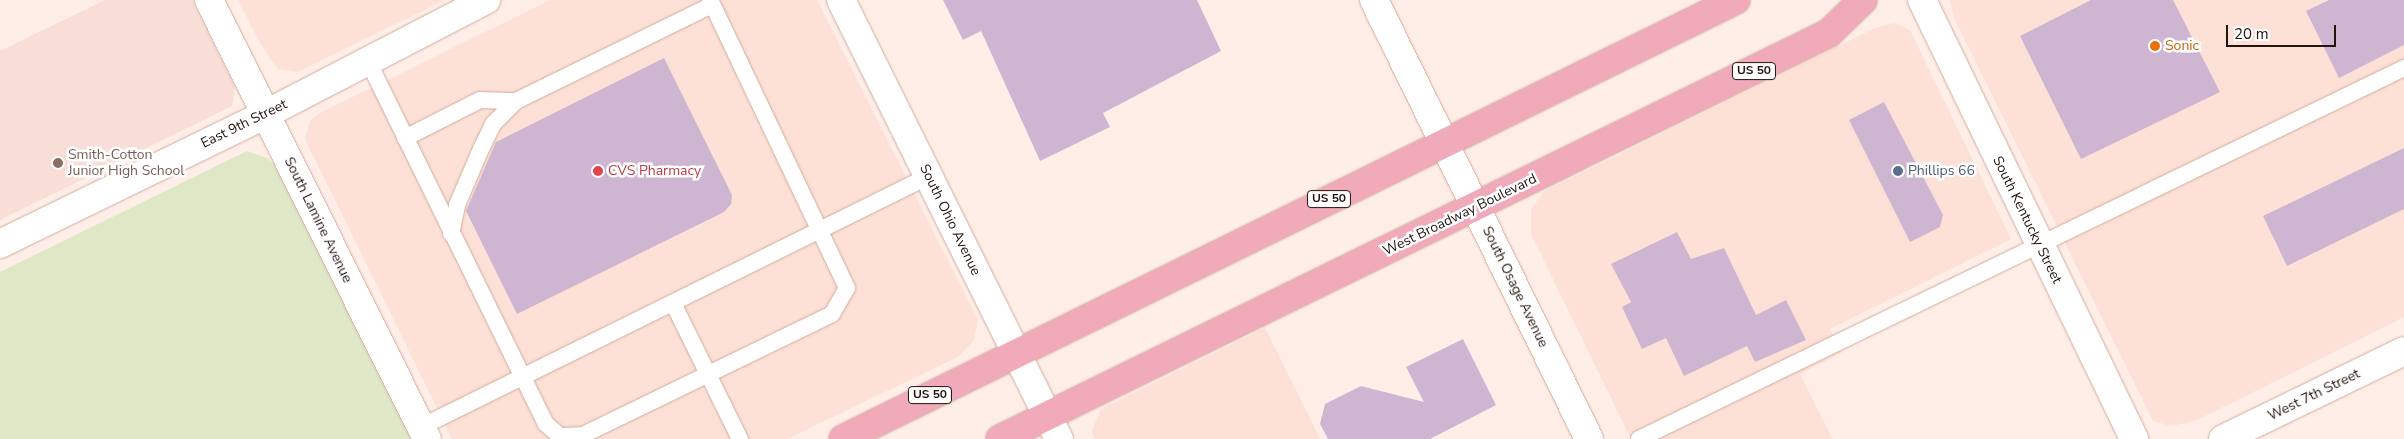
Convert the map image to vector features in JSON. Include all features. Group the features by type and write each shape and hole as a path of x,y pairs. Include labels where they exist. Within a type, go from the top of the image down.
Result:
{"highway":[{"name":"US 50","path":"843,439 1016,352 1736,0"},
{"name":"West Broadway Boulevard","path":"1053,427 1476,208 1829,34 1863,0"},
{"name":"US 50","path":"1000,439 1053,427"}],"street":[{"name":"South Lamine Avenue","path":"209,0 424,433"},
{"name":"East 9th Street","path":"0,244 266,114 486,0"},
{"name":"South Ohio Avenue","path":"841,0 1053,427"},
{"name":"South Osage Avenue","path":"1374,0 1589,439"},
{"name":"South Kentucky Street","path":"1922,0 2038,245 2134,439"},
{"name":"West 7th Street","path":"2223,439 2404,350"}],"lane":[{"path":"368,61 451,234 521,378 546,424 560,436 583,435 832,314 842,302 847,288 711,3 516,101 493,124 480,149 457,205 451,234"},
{"path":"1639,439 2404,68"},
{"path":"405,138 480,100 516,101"},
{"path":"424,433 521,378 929,176"},
{"path":"673,303 740,439"}],"shaded area":[{"name":"Smith-Cotton Junior High School","path":"105,0 192,0 235,86 232,106 0,220 0,51"},
{"path":"238,0 445,0 297,72 278,69 261,45"},
{"path":"550,0 817,0 978,320 974,340 958,357 787,439 452,439 305,139 310,121 320,113"},
{"path":"1950,0 2404,0 2404,317 2195,421 2171,426 2153,421 1954,18"},
{"path":"1894,23 1910,30 2011,239 1830,329 1842,352 1800,374 1832,439 1631,439 1531,234 1531,210 1543,192 1875,28"},
{"path":"1265,328 1320,439 1094,439 1092,430 1101,409"}],"green space":[{"path":"247,151 267,158 282,172 412,439 0,439 0,272"}],"building":[{"path":"943,0 1197,0 1221,51 1103,113 1110,127 1040,161 981,31 963,40"},
{"path":"2091,0 2173,0 2220,92 2081,159 2020,36"},
{"path":"2329,0 2404,0 2404,45 2339,78 2306,11"},
{"name":"CVS Pharmacy","path":"664,58 732,195 731,204 724,212 517,314 466,211 496,142"},
{"name":"Phillips 66","path":"1884,102 1943,215 1940,227 1910,242 1849,120"},
{"path":"2404,148 2404,209 2287,266 2263,216"},
{"path":"1677,232 1691,259 1724,248 1756,315 1786,300 1806,340 1755,362 1747,346 1684,376 1666,338 1642,349 1622,307 1631,302 1611,264"},
{"path":"1463,339 1496,405 1430,439 1328,439 1320,424 1325,404 1361,386 1424,402 1406,367"}],"place":[{"name":"Sonic","path":"2155,46"},
{"name":"Smith-Cotton Junior High School","path":"58,163"},
{"name":"CVS Pharmacy","path":"598,171"},
{"name":"Phillips 66","path":"1898,171"}]}
